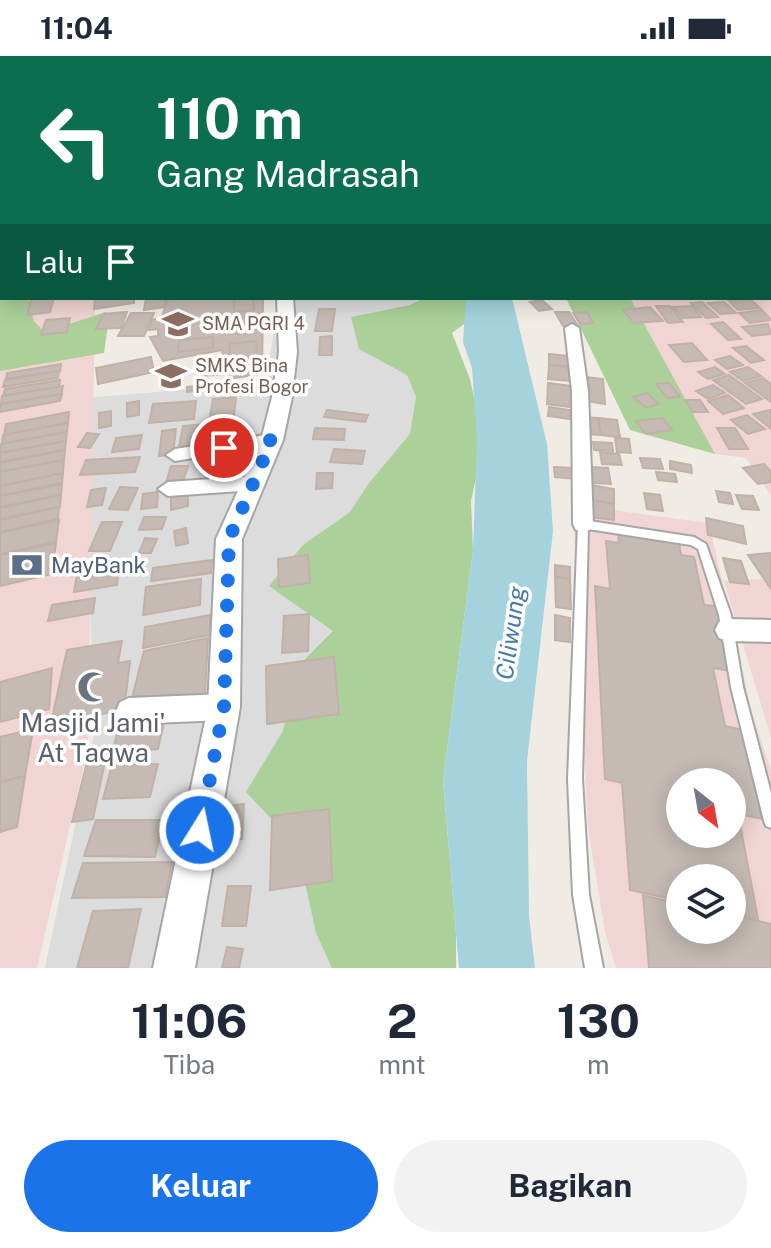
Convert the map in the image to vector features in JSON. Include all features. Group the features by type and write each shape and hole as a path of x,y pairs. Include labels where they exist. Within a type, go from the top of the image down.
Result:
{"street":[{"path":"174,968 224,707 229,539 272,440 288,352 285,300"},
{"path":"572,328 580,391 583,524"},
{"path":"175,455 272,440"},
{"path":"168,489 255,483"},
{"path":"727,630 771,631"},
{"path":"129,711 224,707"}],"lane":[{"path":"594,968 581,895 575,779 583,524 700,544 727,630 737,687 771,821"}],"shaded area":[{"path":"0,300 95,300 88,748 37,968 0,968"},
{"path":"279,300 439,300 404,968 45,968 94,735 84,398 266,383"},
{"path":"619,300 771,300 771,496 746,458 715,454 625,324"},
{"path":"573,505 709,523 752,713 771,770 771,968 616,968 605,932 588,828"},
{"path":"771,578 771,738 724,581"}],"green space":[{"path":"0,300 29,300 34,321 44,332 106,312 109,317 104,353 0,371"},
{"path":"420,300 471,300 468,321 452,333 470,379 484,442 471,501 473,550 443,780 456,933 456,968 332,968 316,933 297,846 246,792 283,731 296,668 333,631 269,586 303,545 350,512 369,483 410,434 416,397 407,375 359,349 351,317 410,305"},
{"path":"567,300 631,300 715,454 630,430"}],"water":[{"name":"Ciliwung","path":"466,300 512,300 547,444 553,531 527,761 529,916 535,968 459,968 443,780 473,550 477,438 472,368 463,342"}],"building":[{"path":"31,300 53,300 50,312 27,315"},
{"path":"95,300 134,300 134,303 94,309"},
{"path":"146,300 165,300 165,307 144,310"},
{"path":"167,300 263,300 262,374 227,379 228,374 201,376 198,365 223,356 222,350 163,361 150,337 158,336 158,329 149,330 152,320 162,317"},
{"path":"234,300 253,300 254,310 234,312"},
{"path":"542,300 552,309 539,311 530,302"},
{"path":"751,300 760,308 738,310 729,301"},
{"path":"702,302 718,317 706,318 691,303"},
{"path":"724,302 736,313 720,314 708,303"},
{"path":"656,306 670,306 683,322 668,323"},
{"path":"692,306 701,317 683,318 673,307"},
{"path":"650,307 663,321 634,323 623,310"},
{"path":"319,309 335,309 332,331 315,331"},
{"path":"762,310 771,320 750,323 739,313"},
{"path":"127,312 121,328 96,329 103,314"},
{"path":"555,312 569,312 578,326 563,326"},
{"path":"587,312 593,323 580,324 573,313"},
{"path":"131,313 154,313 144,336 118,336"},
{"path":"254,317 251,334 231,334 235,318"},
{"path":"70,318 67,332 41,335 46,320"},
{"path":"723,322 741,339 728,340 711,324"},
{"path":"768,324 771,334 752,336 742,327"},
{"path":"332,336 332,355 319,355 320,337"},
{"path":"213,337 213,348 178,352 179,340"},
{"path":"256,341 257,356 229,358 230,344"},
{"path":"692,343 707,360 684,362 669,345"},
{"path":"746,346 764,360 751,363 733,348"},
{"path":"549,354 569,356 569,367 549,365"},
{"path":"730,356 743,365 727,369 715,360"},
{"path":"151,357 154,372 98,384 96,368"},
{"path":"61,364 60,371 6,379 7,373"},
{"path":"549,365 569,367 570,381 548,379"},
{"path":"715,367 725,374 708,379 698,372"},
{"path":"748,367 761,376 743,381 730,372"},
{"path":"59,371 58,378 3,387 5,380"},
{"path":"729,375 762,399 746,404 713,380"},
{"path":"585,377 603,379 605,404 586,401"},
{"path":"763,378 771,384 771,402 745,383"},
{"path":"60,380 59,387 3,396 5,389"},
{"path":"219,382 219,387 187,392 187,387"},
{"path":"548,383 571,386 571,407 547,404"},
{"path":"669,383 680,397 667,398 656,384"},
{"path":"713,385 725,393 708,399 696,391"},
{"path":"63,386 61,394 1,404 2,396"},
{"path":"647,393 659,404 646,408 633,397"},
{"path":"62,394 60,401 0,412 1,404"},
{"path":"728,395 744,408 723,414 708,401"},
{"path":"236,397 234,416 210,417 213,399"},
{"path":"685,400 700,400 708,412 693,412"},
{"path":"139,401 139,415 127,417 127,403"},
{"path":"196,401 194,419 149,423 153,404"},
{"path":"549,407 570,410 570,419 548,416"},
{"path":"327,410 368,415 365,422 324,417"},
{"path":"771,410 771,429 753,414"},
{"path":"111,411 111,426 99,428 99,413"},
{"path":"69,412 68,423 4,435 6,424"},
{"path":"747,415 765,429 748,434 731,420"},
{"path":"582,417 598,418 601,435 584,434"},
{"path":"598,418 617,420 620,437 601,435"},
{"path":"662,418 672,430 646,434 636,421"},
{"path":"68,423 67,432 2,444 3,435"},
{"path":"208,424 205,445 179,447 183,426"},
{"path":"238,424 240,440 221,444 219,427"},
{"path":"315,428 345,429 344,440 313,439"},
{"path":"717,428 735,428 748,449 729,449"},
{"path":"176,429 173,454 159,456 162,431"},
{"path":"67,432 66,441 0,453 1,444"},
{"path":"87,433 99,434 90,448 78,447"},
{"path":"142,435 139,449 112,452 116,438"},
{"path":"615,438 629,439 631,453 617,452"},
{"path":"66,441 65,450 0,462 0,453"},
{"path":"593,442 612,443 613,451 594,450"},
{"path":"334,449 365,451 362,464 330,462"},
{"path":"65,450 64,460 0,472 0,463"},
{"path":"600,452 619,454 622,465 602,464"},
{"path":"140,457 135,472 80,475 86,460"},
{"path":"640,458 660,459 663,469 643,468"},
{"path":"64,460 63,473 0,486 0,472"},
{"path":"670,461 691,465 692,473 670,469"},
{"path":"230,464 228,479 211,480 214,465"},
{"path":"764,464 771,472 771,482 758,484 743,468"},
{"path":"171,466 188,466 183,482 166,483"},
{"path":"554,467 574,468 575,479 555,477"},
{"path":"591,467 608,468 611,484 593,483"},
{"path":"656,472 675,474 677,482 658,480"},
{"path":"63,473 62,483 0,496 0,486"},
{"path":"317,473 333,473 332,488 316,489"},
{"path":"62,484 61,495 0,507 0,496"},
{"path":"591,485 614,489 614,504 591,500"},
{"path":"120,487 138,488 128,510 109,509"},
{"path":"106,488 102,505 87,507 91,490"},
{"path":"188,490 188,506 171,510 171,494"},
{"path":"716,491 730,493 733,504 719,502"},
{"path":"158,492 157,507 141,509 143,494"},
{"path":"644,493 660,495 663,511 647,509"},
{"path":"61,495 60,507 0,519 0,508"},
{"path":"736,495 753,496 759,510 742,509"},
{"path":"591,500 614,504 614,520 591,517"},
{"path":"59,507 58,519 0,532 0,520"},
{"path":"144,517 166,517 162,529 139,530"},
{"path":"706,518 743,526 746,544 708,535"},
{"path":"59,520 56,542 0,554 0,533"},
{"path":"102,522 122,522 110,551 89,551"},
{"path":"186,528 188,543 176,546 174,531"},
{"path":"618,534 679,543 681,555 694,557 704,605 716,606 730,671 713,668 725,726 743,730 763,819 746,816 746,768 666,768 666,848 744,848 758,919 746,916 746,864 666,864 666,898 630,890 622,783 605,779 595,586 610,589 606,541 619,543"},
{"path":"145,538 157,539 151,553 139,553"},
{"name":"MayBank","path":"56,543 52,574 0,586 0,555"},
{"path":"771,553 771,589 748,555"},
{"path":"308,555 310,583 279,587 278,559"},
{"path":"723,558 741,561 749,584 730,582"},
{"path":"212,560 211,573 151,581 153,568"},
{"path":"555,565 570,567 570,579 555,577"},
{"path":"119,567 117,585 74,592 77,574"},
{"path":"555,577 570,579 571,609 556,607"},
{"path":"201,579 200,605 143,615 146,587"},
{"path":"95,598 93,613 48,621 52,605"},
{"path":"309,614 308,651 282,653 284,616"},
{"path":"210,615 210,635 143,648 145,627"},
{"path":"555,615 570,618 570,642 555,640"},
{"path":"208,638 205,694 130,706 144,651"},
{"name":"Masjid Jami' At Taqwa","path":"122,641 118,663 130,661 124,710 51,723 67,650"},
{"path":"334,657 339,714 267,724 266,666"},
{"path":"52,668 49,709 0,722 0,682"},
{"path":"165,718 158,749 112,753 121,720"},
{"path":"33,729 25,776 0,782 0,737"},
{"path":"108,747 93,819 72,822 90,750"},
{"path":"158,764 150,797 103,799 112,765"},
{"path":"25,776 17,827 0,832 0,782"},
{"path":"244,804 242,839 218,842 221,807"},
{"path":"329,809 332,881 270,890 272,816"},
{"path":"96,820 164,820 155,857 84,856"},
{"path":"172,862 165,897 72,898 83,863"},
{"path":"228,886 251,886 246,926 222,926"},
{"path":"643,895 666,901 666,944 746,944 746,918 771,924 771,968 649,968"},
{"path":"141,909 128,968 77,968 93,911"},
{"path":"227,947 243,949 239,968 222,968"}],"place":[{"name":"SMA PGRI 4","path":"178,324"},
{"name":"SMKS Bina Profesi Bogor","path":"171,376"},
{"name":"MayBank","path":"27,565"},
{"name":"Masjid Jami' At Taqwa","path":"93,687"}],"route":[{"path":"200,830 224,707 229,539 272,440 224,448"}]}
